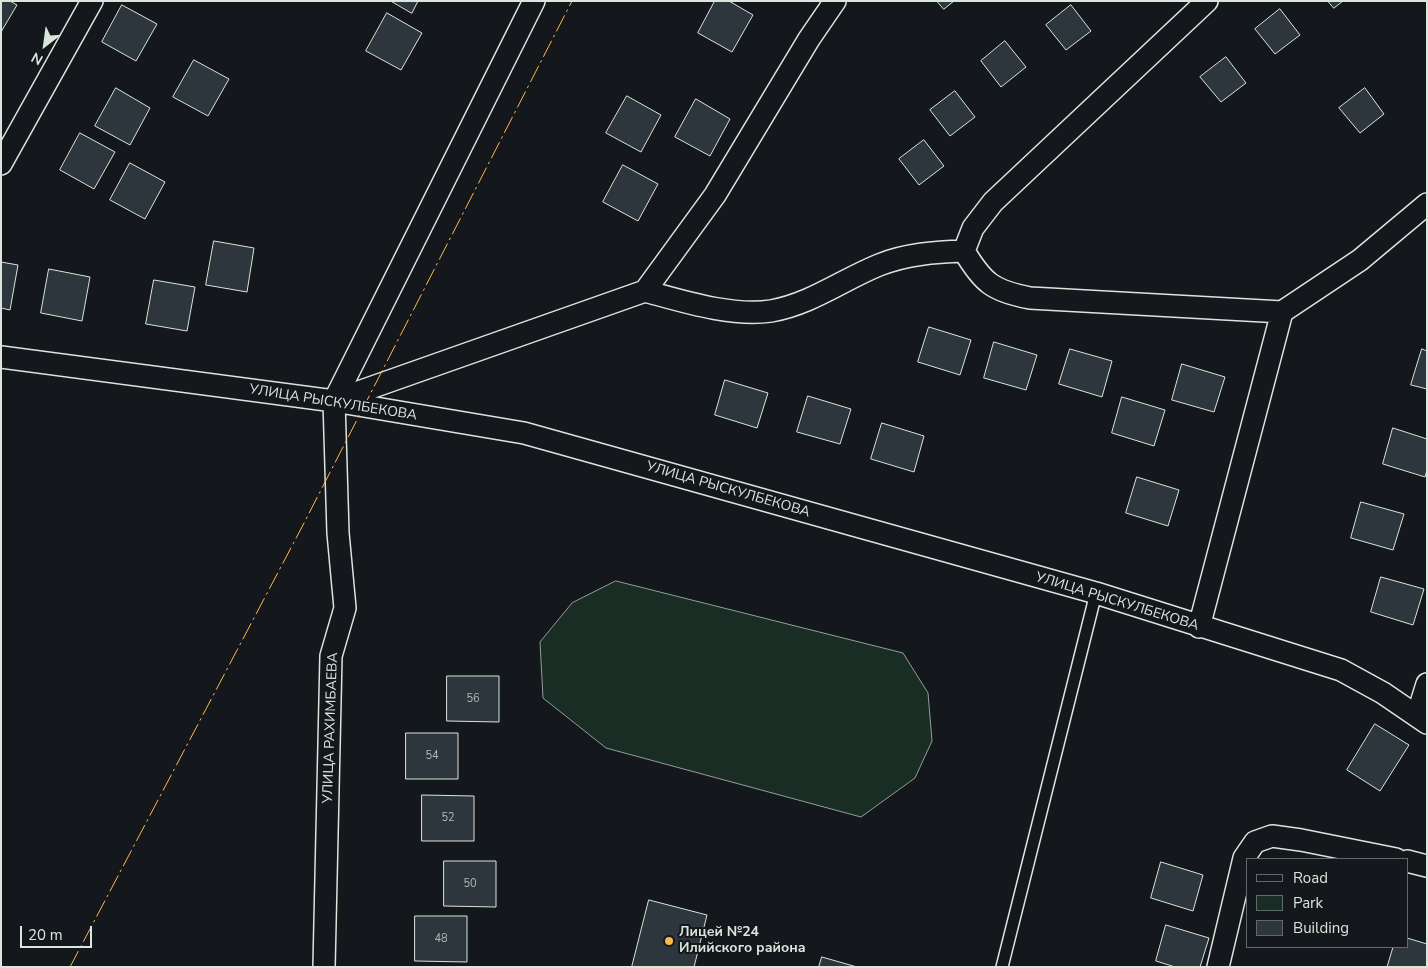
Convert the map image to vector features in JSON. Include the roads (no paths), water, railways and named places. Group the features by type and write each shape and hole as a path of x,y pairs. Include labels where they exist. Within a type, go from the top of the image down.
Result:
{"street":[{"path":"1,164 92,1"},
{"path":"334,401 534,1"},
{"path":"644,291 714,195 809,39 835,1"},
{"path":"964,251 973,228 993,202 1207,1"},
{"path":"964,251 974,268 985,281 1012,295 1030,298 1282,312 1360,260 1427,204"},
{"path":"334,401 644,291 706,307 746,312 769,311 803,303 879,264 910,256 964,251"},
{"path":"1199,627 1282,312"},
{"name":"УЛИЦА РЫСКУЛБЕКОВА","path":"1,357 334,401 524,433 1096,593 1199,627 1341,670 1383,693 1422,720"},
{"name":"УЛИЦА РАХИМБАЕВА","path":"324,967 331,656 345,608 338,533 334,401"},
{"path":"1422,720 1427,684"},
{"path":"1218,967 1244,858 1256,842 1272,836 1391,858"},
{"path":"1408,861 1427,866"}],"lane":[{"path":"1002,967 1096,593"}],"place":[{"name":"Лицей №24 Илийского района","path":"669,941"}]}
